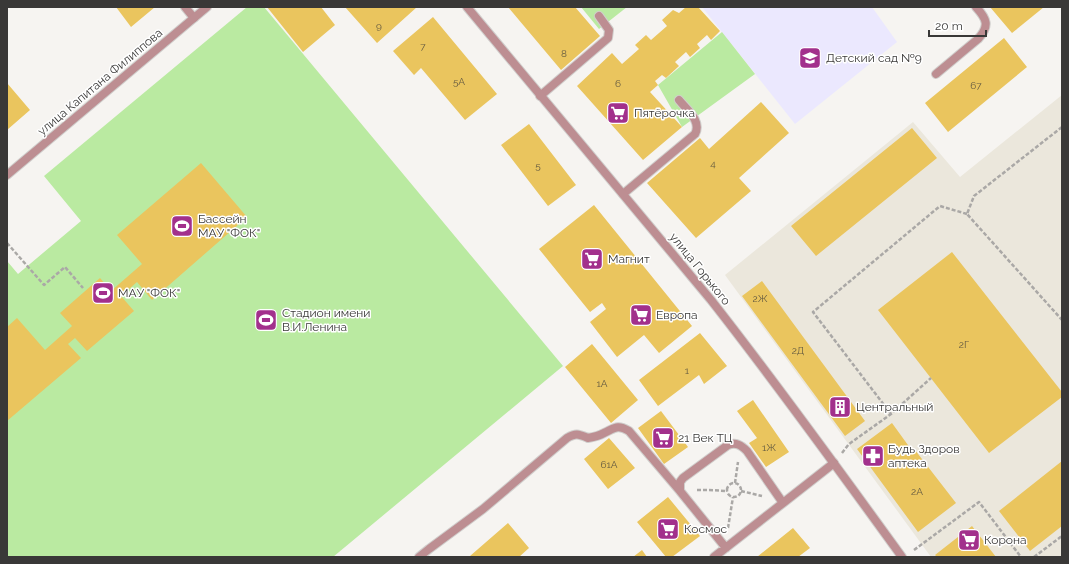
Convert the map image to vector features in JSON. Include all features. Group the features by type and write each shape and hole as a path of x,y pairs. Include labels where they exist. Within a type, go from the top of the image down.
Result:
{"street":[{"path":"185,7 194,18"},
{"name":"улица Капитана Филиппова","path":"7,174 208,7"},
{"name":"улица Горького","path":"467,7 737,333 902,557"},
{"path":"936,74 984,33 986,26 985,19 976,7"},
{"path":"540,96 608,38 609,30 599,16"},
{"path":"623,194 695,134 697,130 696,122 679,100"},
{"path":"419,557 483,509 567,438 578,434 588,438 604,433 614,427 623,428 632,435 726,548"},
{"path":"680,492 680,482 683,478 728,445 736,444 742,446 747,451 783,503"},
{"path":"714,557 834,463"}],"path":[{"path":"967,214 974,196 1062,127"},
{"path":"891,414 813,312 940,206 967,214 1062,320"},
{"path":"7,243 44,285 65,267 83,288"},
{"path":"834,463 849,444 891,414 931,378"},
{"path":"735,483 739,485 741,494 737,497 733,497 728,495 727,490 730,484 735,483"},
{"path":"680,492 727,490"},
{"path":"726,548 733,497"},
{"path":"910,553 979,502 1021,557"},
{"path":"1034,557 1062,536"}],"shaded area":[{"name":"Детский сад №9","path":"702,7 872,7 897,42 795,124"},
{"path":"1062,95 1062,557 931,557 725,275 913,122 960,177"}],"green space":[{"name":"Стадион имени В.И.Ленина","path":"247,7 264,7 563,366 333,557 7,557 7,261 18,274 81,221 44,176"},
{"path":"581,7 627,7 599,29"},
{"path":"722,32 755,74 682,127 658,85"}],"building":[{"path":"116,7 155,7 131,27"},
{"path":"267,7 321,7 335,25 303,52"},
{"path":"345,7 417,7 377,43"},
{"path":"508,7 575,7 600,36 561,70"},
{"path":"686,7 698,7 720,31 711,40 707,35 697,44 700,48 690,57 686,52 675,62 679,66 666,78 662,75 655,81 658,85 650,92 682,127 643,160 577,86 612,53 622,64 639,49 635,45 646,35 651,40 667,26 662,20 673,10 679,13"},
{"path":"990,7 1044,7 1012,33"},
{"path":"433,17 497,94 465,120 421,68 414,75 393,51"},
{"path":"1004,38 1027,67 948,132 925,103"},
{"path":"7,83 30,110 7,130"},
{"path":"761,102 789,133 739,178 751,191 696,238 647,183 700,138 709,149"},
{"path":"529,124 576,185 548,206 501,145"},
{"path":"912,128 937,158 816,256 791,226"},
{"name":"МАУ \"ФОК\"","path":"201,163 247,217 152,300 137,282 121,296 134,311 87,351 75,338 68,344 81,358 7,421 7,327 17,318 45,350 72,326 60,313 100,278 111,291 142,264 117,235"},
{"path":"594,205 692,326 659,353 644,335 617,357 590,322 606,309 602,303 590,312 539,249"},
{"path":"952,252 1062,392 1062,397 989,453 878,310"},
{"path":"762,281 865,421 845,436 742,296"},
{"path":"700,333 727,366 704,384 699,375 658,406 639,380"},
{"path":"592,344 638,400 611,423 565,367"},
{"path":"753,400 789,452 766,467 749,443 757,438 737,411"},
{"name":"21 Век ТЦ","path":"661,411 688,447 664,464 638,428"},
{"path":"892,423 913,452 915,450 956,503 918,532 857,449"},
{"path":"609,438 635,468 608,489 584,459"},
{"path":"1062,461 1062,526 1030,551 999,511"},
{"name":"Космос","path":"668,497 700,536 672,557 666,557 637,522"},
{"path":"508,523 529,548 519,557 470,556"},
{"name":"Корона","path":"972,526 996,557 937,557 935,555"},
{"path":"793,528 810,548 798,557 757,557"},
{"path":"642,550 647,557 633,557"}],"place":[{"name":"Детский сад №9","path":"810,58"},
{"name":"Пятёрочка","path":"618,113"},
{"name":"Бассейн МАУ \"ФОК\"","path":"182,226"},
{"name":"Магнит","path":"592,259"},
{"name":"МАУ \"ФОК\"","path":"103,293"},
{"name":"Европа","path":"641,315"},
{"name":"Стадион имени В.И.Ленина","path":"266,320"},
{"name":"Центральный","path":"840,407"},
{"name":"21 Век ТЦ","path":"663,438"},
{"name":"Будь Здоров аптека","path":"873,456"},
{"name":"Космос","path":"668,529"},
{"name":"Корона","path":"969,540"}]}
